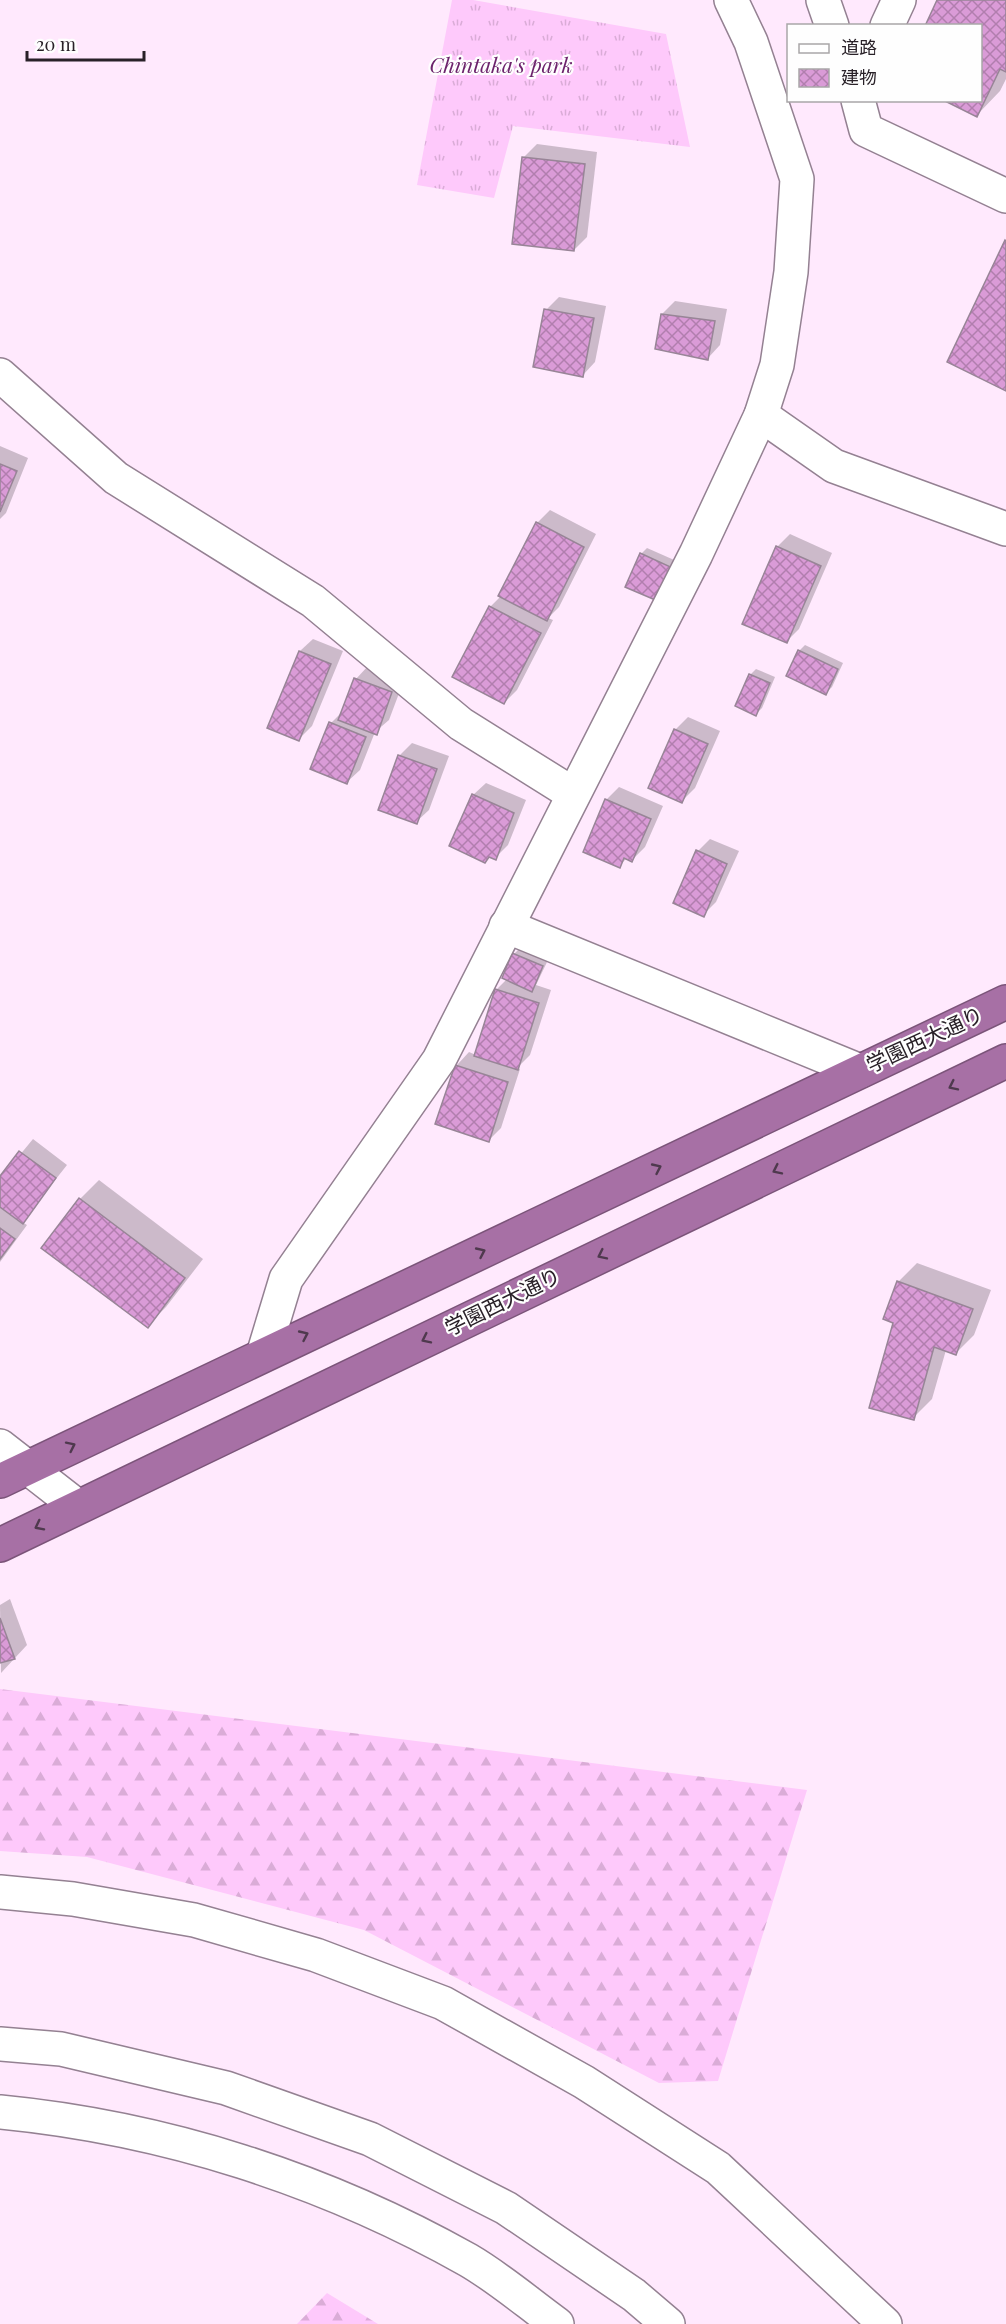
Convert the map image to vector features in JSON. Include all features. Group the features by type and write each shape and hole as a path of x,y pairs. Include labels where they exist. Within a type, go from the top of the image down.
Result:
{"highway":[{"name":"学園西大通り","path":"14,1474 1006,1002"},
{"name":"学園西大通り","path":"0,1545 1006,1061"}],"street":[{"path":"263,1355 286,1279 439,1060 696,554 761,415 777,365 791,272 797,179 751,42 731,0"},
{"path":"823,0 831,24"},
{"path":"888,24 899,0"},
{"path":"859,102 866,130 1006,196"},
{"path":"0,375 116,478 313,601 461,724 573,794"},
{"path":"761,415 834,465 1006,529"},
{"path":"506,926 860,1071"},
{"path":"0,1446 14,1474 77,1506"},
{"path":"0,1892 73,1899 194,1920 316,1955 444,2003 584,2082 718,2168 885,2324"},
{"path":"0,2044 61,2049 226,2088 370,2139 506,2208 634,2295 668,2324"},
{"path":"0,2112 55,2117 185,2145 278,2172 350,2200 470,2261 557,2324"}],"green space":[{"name":"Chintaka's park","path":"452,0 473,0 666,34 690,147 513,126 494,198 417,185"},
{"path":"0,1689 807,1790 718,2081 659,2083 364,1930 87,1857 0,1851"},
{"path":"327,2293 378,2324 297,2324"}],"building":[{"path":"937,0 1006,0 1006,72 1000,69 977,117 947,102 982,102 982,24 926,24"},
{"path":"522,157 585,164 574,251 512,244"},
{"path":"1006,241 1006,391 947,362"},
{"path":"544,309 594,318 583,377 533,367"},
{"path":"661,314 715,321 708,360 655,349"},
{"path":"0,464 17,471 0,512"},
{"path":"536,522 584,547 547,621 498,596"},
{"path":"776,546 821,566 787,643 742,624"},
{"path":"640,553 675,569 660,602 625,587"},
{"path":"489,606 541,633 504,704 452,677"},
{"path":"798,650 838,669 826,695 786,676"},
{"path":"299,651 331,664 299,741 267,728"},
{"path":"749,674 770,683 756,716 735,706"},
{"path":"354,678 392,692 377,735 338,720"},
{"path":"329,722 366,737 347,784 310,769"},
{"path":"674,729 708,744 682,803 648,788"},
{"path":"398,755 437,769 417,824 378,810"},
{"path":"472,794 514,813 496,860 489,857 485,863 449,846"},
{"path":"605,799 651,819 632,862 624,858 620,868 583,852"},
{"path":"696,850 727,864 704,917 673,903"},
{"path":"512,953 543,966 532,992 502,978"},
{"path":"495,989 539,1003 518,1070 474,1056"},
{"path":"455,1065 508,1082 489,1142 435,1124"},
{"path":"19,1151 56,1178 23,1224 0,1207 0,1176"},
{"path":"79,1198 185,1278 148,1328 41,1248"},
{"path":"0,1228 15,1239 0,1259"},
{"path":"897,1281 973,1309 956,1355 934,1347 914,1420 869,1408 893,1323 883,1319"},
{"path":"0,1618 15,1659 0,1663"}]}
